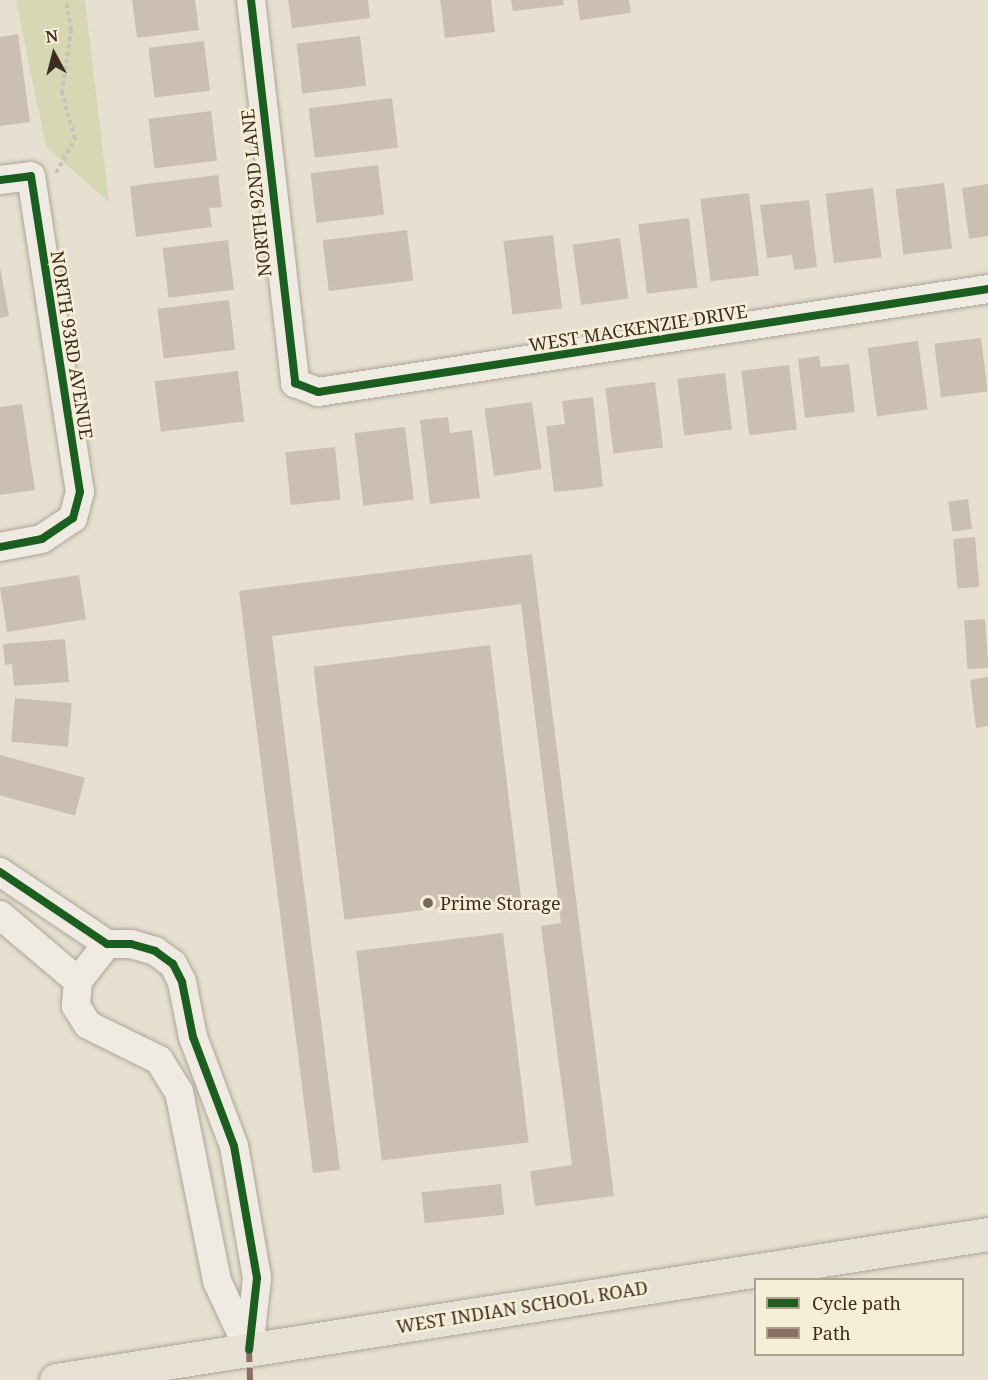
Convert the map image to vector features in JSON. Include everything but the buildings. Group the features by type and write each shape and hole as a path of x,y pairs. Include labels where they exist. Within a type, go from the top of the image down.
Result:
{"main road":[{"name":"WEST INDIAN SCHOOL ROAD","path":"56,1380 988,1234"}],"street":[{"name":"NORTH 92ND LANE","path":"251,0 295,383"},
{"path":"0,180 31,176"},
{"name":"NORTH 93RD AVENUE","path":"0,547 42,539 73,518 80,492 31,176"},
{"name":"WEST MACKENZIE DRIVE","path":"295,383 318,392 988,289"},
{"path":"0,872 107,944 131,944 155,951 173,964 182,982 193,1037 234,1146 257,1278 249,1350"},
{"path":"0,915 78,981"},
{"path":"107,944 78,981 76,1006 88,1025 159,1060 178,1092 217,1281 249,1350"}],"path":[{"path":"31,176 49,180 62,168 75,140 62,93 71,30 66,0"}],"green space":[{"path":"16,0 85,0 109,202 46,147"}],"marked path":[{"path":"249,1350 250,1380"}],"cycle path":[{"path":"251,0 295,383 318,392 988,289"},
{"path":"0,180 31,176 80,492 73,518 42,539 0,547"},
{"path":"0,872 107,944 131,944 155,951 173,964 182,982 193,1037 234,1146 257,1278 249,1350"}],"place":[{"name":"Prime Storage","path":"428,903"}]}
